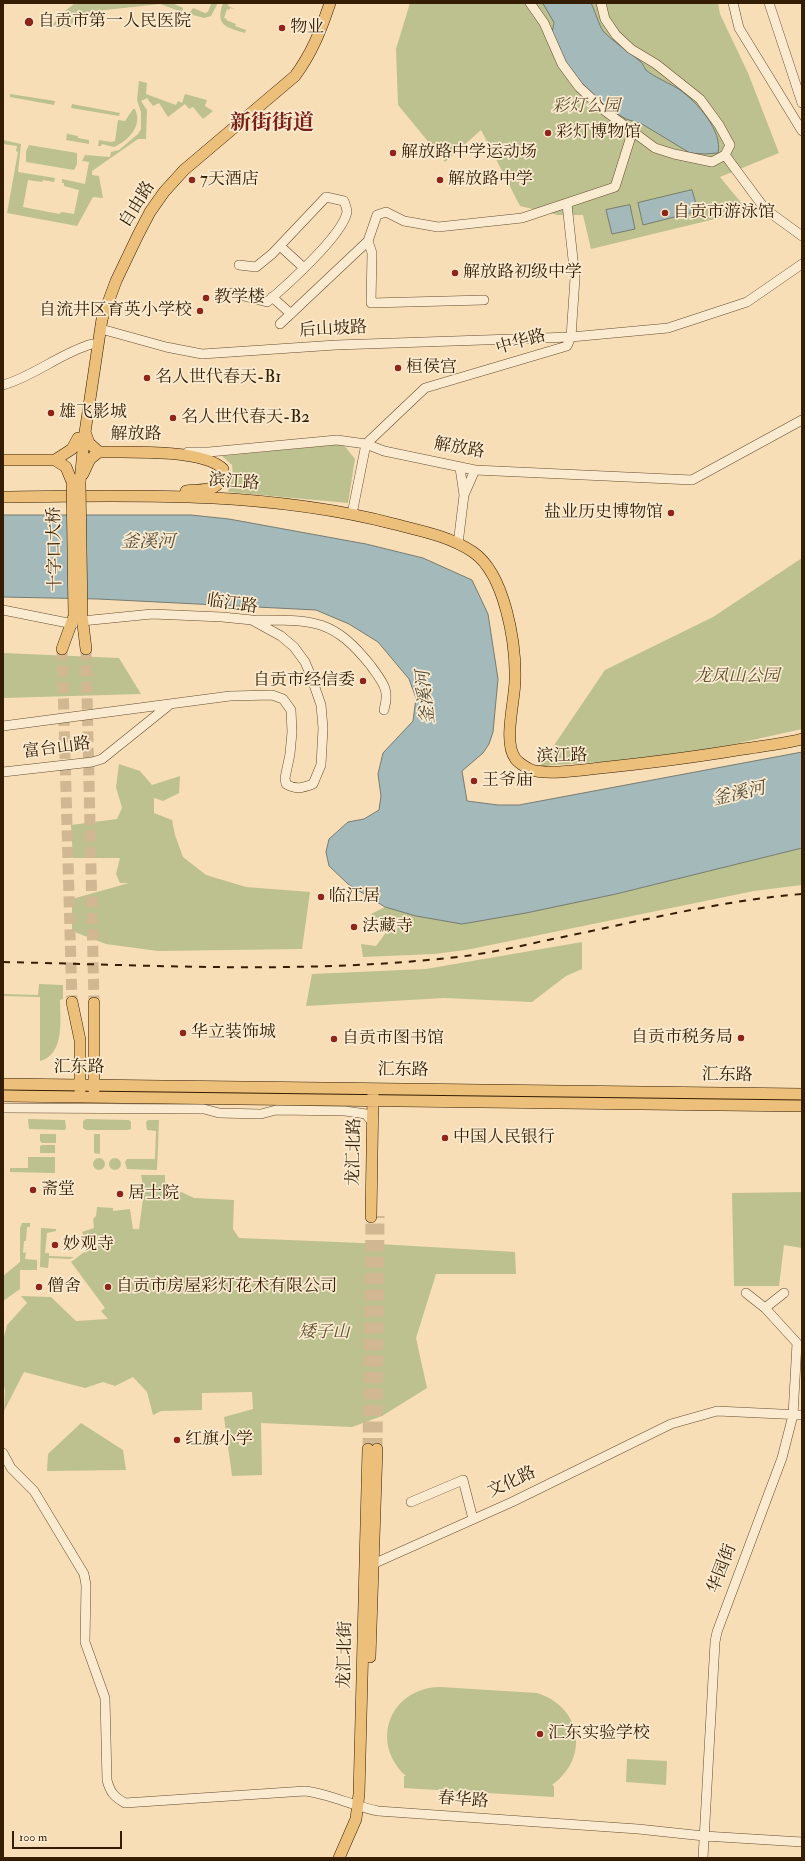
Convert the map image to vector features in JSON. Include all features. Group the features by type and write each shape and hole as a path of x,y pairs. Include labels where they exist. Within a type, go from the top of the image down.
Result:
{"main road":[{"name":"自由路","path":"76,482 96,318 107,284 132,232 151,198 179,165 291,71 302,55 313,34 323,3"},
{"name":"自由路","path":"81,435 108,299 150,212 164,192 184,170 295,76 308,58 318,37 330,3"},
{"path":"3,460 55,460 66,467 76,482 90,459 99,452 81,435 72,449 55,460"},
{"name":"解放路","path":"99,452 156,452"},
{"path":"156,452 204,459 218,464 223,469 223,477 220,484 214,488 185,492 164,497"},
{"name":"十字口大桥","path":"76,482 78,619 86,649"},
{"name":"滨江路","path":"3,497 231,498 352,514 440,536 458,544 475,553 494,576 505,601 513,644 516,679 510,743 515,759 531,770 560,772 675,760 802,739"},
{"name":"滨江路","path":"458,544 489,578 500,605 508,648 510,680 504,743 511,763 529,775 559,778 676,765 802,744"},
{"path":"62,649 78,619"},
{"path":"80,1097 80,1040 73,1005 80,1013 85,1013 94,1005 94,1097"},
{"name":"汇东路","path":"3,1084 802,1094"},
{"name":"龙汇北路","path":"376,1088 376,1100 375,1217 372,1122 376,1100"},
{"name":"汇东路","path":"3,1096 802,1106"},
{"name":"龙汇北街","path":"346,1858 358,1831 361,1807 372,1449"},
{"name":"龙汇北街","path":"339,1858 361,1807"}],"street":[{"path":"530,3 544,23 562,64 580,87 606,111 655,148 674,154 712,162 725,155 730,145 719,125 700,99 656,64 631,49 616,35 605,19 601,3"},
{"path":"733,3 739,28 802,131"},
{"path":"769,3 802,103"},
{"path":"280,324 368,241 377,215 386,212 404,221 438,227 522,218 567,204 615,187 633,130"},
{"path":"725,155 765,209 802,236"},
{"path":"232,293 267,302 304,268 340,229 347,212 344,201 326,197 280,246 256,267 239,265"},
{"name":"中华路","path":"366,444 425,388 568,346 571,337 576,278 567,204"},
{"path":"368,241 372,253 371,303 484,300"},
{"path":"280,246 304,268"},
{"name":"后山坡路","path":"101,329 166,347 202,354 336,345 571,337 668,328 747,302 802,264"},
{"path":"272,297 290,314"},
{"path":"3,385 20,380 78,348 92,344"},
{"name":"解放路","path":"156,452 209,452 337,440 366,444 384,451 475,470 692,480 802,420"},
{"path":"352,514 366,444"},
{"path":"458,544 464,495 460,468"},
{"path":"464,495 475,470"},
{"name":"临江路","path":"3,610 78,619 152,614 222,617 252,620 268,627 294,647 305,662 321,705 323,728 321,765 318,775 313,784 303,788 294,789 286,784 285,778 290,754 292,732 291,710 283,699 272,695 230,696 168,706"},
{"path":"252,620 307,621 336,631 358,651 384,684 387,699 384,710"},
{"path":"3,726 168,706"},
{"name":"富台山路","path":"3,772 92,762 102,759 168,706"},
{"path":"3,1108 204,1110 219,1113 261,1114 276,1110 345,1111 366,1114 372,1122"},
{"name":"华园街","path":"703,1858 714,1642 716,1632 798,1415 796,1343 765,1308 746,1293"},
{"path":"765,1308 784,1294"},
{"name":"文化路","path":"369,1564 512,1502 671,1424 717,1411 798,1415"},
{"name":"春华路","path":"3,1454 11,1468 34,1491 84,1574 86,1584 85,1642 105,1698 107,1780 110,1790 115,1798 125,1803 305,1791 320,1793 361,1807 378,1811 802,1842"},
{"path":"411,1502 463,1480 473,1519"}],"green space":[{"path":"75,3 172,3 183,8 182,12 160,4 87,12 75,17 70,28 52,26 60,15"},
{"path":"209,3 218,3 211,16 204,18 189,14 193,8 205,13 208,12 211,4"},
{"path":"223,3 229,3 228,6 236,10 230,8 229,10 227,9 224,18 236,24 235,26 246,30 245,33 228,27 221,21 220,17"},
{"name":"彩灯公园","path":"410,3 718,3 720,14 748,73 779,153 720,177 748,211 591,249 583,215 558,215 520,206 481,130 445,162 398,105 396,49"},
{"path":"139,81 147,83 146,94 176,105 178,101 182,103 185,94 207,100 205,106 213,111 203,119 193,107 189,109 185,104 168,117 159,103 153,106 147,98 141,101 147,110 146,139 138,139 92,171 92,175 99,176 103,198 93,197 77,226 7,213 18,152 16,151 17,146 3,144 3,140 21,144 18,172 55,178 54,182 28,180 23,207 59,214 62,212 74,214 79,190 64,186 62,179 85,184 89,162 82,161 85,155 110,157 111,152 119,150 138,134 141,129 141,112 137,100"},
{"path":"10,94 55,101 54,105 10,97"},
{"path":"72,104 120,113 119,116 71,108"},
{"path":"133,109 135,109 137,115 137,121 136,127 129,137 114,147 102,144 101,146 98,146 99,140 111,142 115,141 118,120 125,121"},
{"path":"67,133 78,136 78,138 89,140 89,144 66,140"},
{"path":"29,145 77,153 77,164 74,170 26,162 26,151"},
{"path":"343,444 355,459 348,503 228,492 233,476 232,465 222,456"},
{"name":"龙凤山公园","path":"802,558 802,729 676,757 540,766 605,670 713,617"},
{"path":"3,653 119,658 141,694 3,698"},
{"path":"119,764 140,771 152,785 180,776 179,793 163,801 154,798 154,813 172,820 175,835 183,857 206,875 246,887 310,892 302,949 158,951 106,944 72,931 72,899 129,883 120,883 116,874 120,858 73,858 71,825 117,819 122,808 116,787"},
{"path":"802,848 802,885 754,891 466,950 434,954 363,957 361,944 376,946 388,930 371,914 385,907 416,916 616,894"},
{"path":"582,942 582,969 566,976 532,1002 444,998 306,1006 312,974 426,969"},
{"path":"39,984 63,985 63,999 60,1000 60,1026 57,1044 54,1051 48,1057 40,1061 40,997 3,996 3,994 38,995"},
{"path":"28,1119 65,1120 66,1128 65,1130 29,1129"},
{"path":"86,1119 129,1120 131,1122 131,1129 86,1130 83,1128 83,1121"},
{"path":"148,1120 159,1120 157,1170 127,1169 125,1162 127,1159 155,1159 156,1131 147,1130 146,1122"},
{"path":"40,1134 56,1134 56,1143 42,1143 40,1141"},
{"path":"94,1134 100,1134 100,1154 94,1153"},
{"path":"55,1145 55,1153 40,1153 40,1146"},
{"path":"28,1157 55,1157 55,1173 10,1172 10,1168 28,1168"},
{"path":"99,1158 103,1160 105,1164 103,1168 99,1170 95,1168 93,1164 95,1160"},
{"path":"115,1158 119,1160 121,1164 119,1168 115,1170 111,1168 109,1164 111,1160"},
{"name":"矮子山","path":"141,1175 165,1175 165,1182 194,1198 234,1200 233,1229 239,1238 362,1243 515,1252 516,1274 436,1274 416,1338 427,1388 382,1416 352,1427 261,1423 262,1475 232,1476 224,1417 253,1409 252,1392 202,1393 202,1410 161,1411 153,1415 147,1392 133,1377 115,1386 103,1382 85,1388 24,1372 4,1411 5,1390 3,1382 3,1341 7,1325 27,1303 21,1296 51,1297 76,1321 108,1319 101,1311 105,1308 71,1262 91,1247 82,1232 94,1228 93,1219 96,1216 97,1207 113,1208 113,1211 130,1209 133,1229 139,1229 144,1191"},
{"path":"802,1192 802,1248 784,1245 779,1286 734,1286 732,1193"},
{"path":"22,1223 30,1223 30,1227 27,1227 23,1253 26,1252 25,1259 37,1260 37,1270 20,1270 20,1289 3,1301 3,1276 20,1262 20,1228"},
{"path":"41,1228 56,1229 56,1231 47,1233 45,1253 49,1253 49,1256 74,1257 70,1259 49,1258 48,1268 40,1267"},
{"path":"81,1423 123,1450 126,1470 47,1471 48,1454"},
{"path":"440,1687 537,1693 552,1700 564,1709 572,1721 576,1734 576,1748 572,1761 564,1774 552,1785 554,1786 554,1797 404,1788 404,1776 406,1776 395,1762 389,1748 387,1733 390,1719 398,1707 408,1697 423,1690"},
{"path":"627,1759 667,1761 666,1785 626,1782"}],"water":[{"path":"543,3 591,3 603,31 607,35 641,62 646,70 680,90 701,109 717,136 718,153 690,153 642,124 626,119 604,106 583,85 566,63 552,32 554,23"},
{"path":"692,190 698,211 643,225 638,203"},
{"path":"630,205 635,229 612,234 606,210"},
{"name":"釜溪河","path":"3,515 191,515 229,519 366,544 423,558 472,580 488,614 498,679 493,732 489,744 483,753 462,771 467,801 498,805 519,805 802,752 802,848 616,894 526,913 462,924 416,916 385,907 348,884 329,866 326,852 329,839 348,822 364,819 379,810 381,796 378,774 383,753 413,721 416,698 409,679 378,642 349,624 316,610 98,599 3,597"}],"tunnel":[{"path":"62,649 72,1002"},
{"path":"86,649 94,1003"},
{"path":"377,1449 379,1216"},
{"path":"368,1449 371,1222"}],"railway":[{"path":"3,962 226,967 337,966 392,963 460,957 508,949 704,907 769,897 802,894"}],"place":[{"name":"自贡市第一人民医院","path":"29,22"},
{"name":"物业","path":"282,28"},
{"name":"彩灯博物馆","path":"548,133"},
{"name":"解放路中学运动场","path":"393,153"},
{"name":"7天酒店","path":"192,180"},
{"name":"解放路中学","path":"440,180"},
{"name":"自贡市游泳馆","path":"665,213"},
{"name":"解放路初级中学","path":"455,273"},
{"name":"教学楼","path":"206,298"},
{"name":"自流井区育英小学校","path":"200,311"},
{"name":"桓侯宫","path":"398,368"},
{"name":"名人世代春天-B1","path":"147,378"},
{"name":"雄飞影城","path":"51,413"},
{"name":"名人世代春天-B2","path":"173,418"},
{"name":"盐业历史博物馆","path":"671,513"},
{"name":"自贡市经信委","path":"363,681"},
{"name":"王爷庙","path":"474,781"},
{"name":"临江居","path":"321,897"},
{"name":"法藏寺","path":"354,927"},
{"name":"华立装饰城","path":"183,1033"},
{"name":"自贡市税务局","path":"741,1038"},
{"name":"自贡市图书馆","path":"334,1039"},
{"name":"中国人民银行","path":"445,1138"},
{"name":"斋堂","path":"33,1190"},
{"name":"居士院","path":"120,1194"},
{"name":"妙观寺","path":"55,1245"},
{"name":"僧舍","path":"39,1287"},
{"name":"自贡市房屋彩灯花术有限公司","path":"108,1287"},
{"name":"红旗小学","path":"177,1440"},
{"name":"汇东实验学校","path":"540,1734"}],"district":[{"name":"新街街道","path":"272,124"}]}
